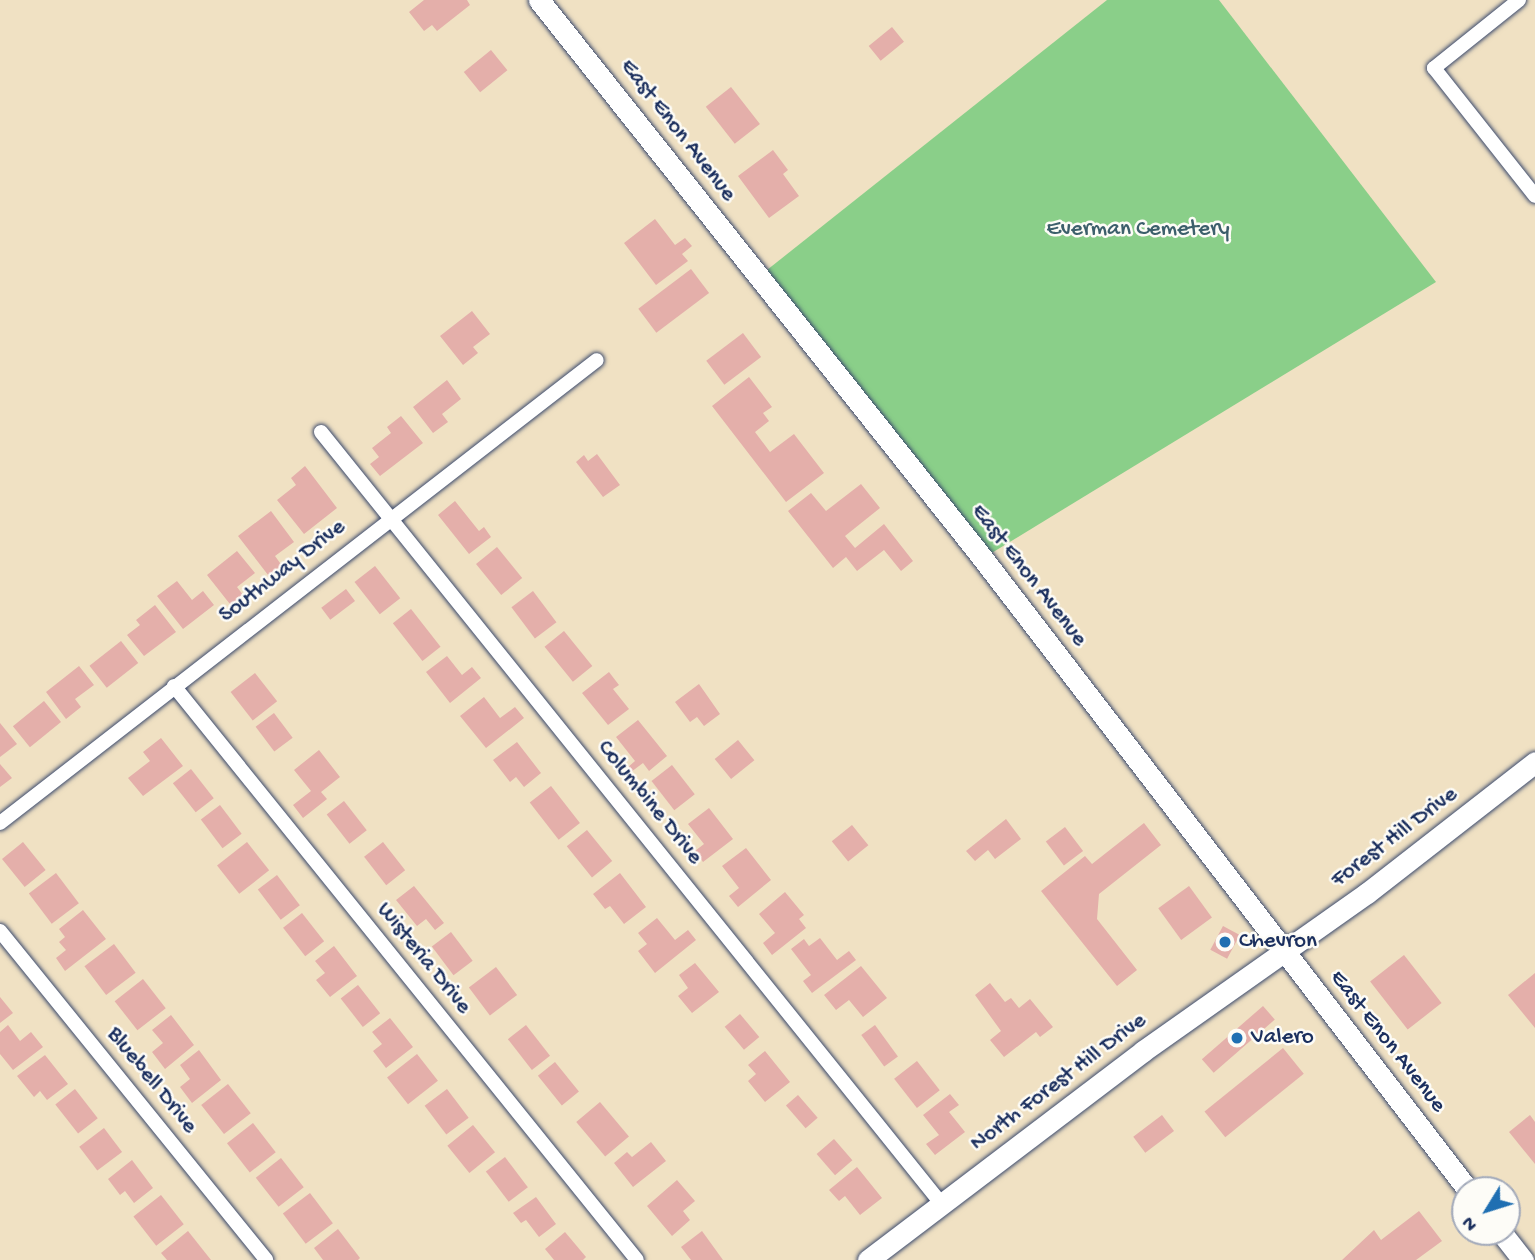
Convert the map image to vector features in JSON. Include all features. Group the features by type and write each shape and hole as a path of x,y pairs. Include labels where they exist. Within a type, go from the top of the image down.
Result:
{"street":[{"name":"East Enon Avenue","path":"539,0 970,542 1457,1176"},
{"path":"1519,0 1434,68 1535,195"},
{"name":"Southway Drive","path":"0,823 391,517 597,360"},
{"name":"Columbine Drive","path":"321,432 941,1203"},
{"name":"Wisteria Drive","path":"174,686 637,1260"},
{"name":"Forest Hill Drive","path":"1284,953 1400,868 1535,762"},
{"name":"Bluebell Drive","path":"0,931 266,1260"},
{"name":"North Forest Hill Drive","path":"868,1260 1143,1051 1284,953"}],"green space":[{"name":"Everman Cemetery","path":"1107,0 1219,0 1436,282 990,554 767,270"}],"building":[{"path":"424,0 467,0 470,5 437,31 432,25 424,31 409,12"},
{"path":"892,27 904,42 881,61 869,46"},
{"path":"491,50 507,70 480,92 464,72"},
{"path":"731,87 760,124 735,144 706,107"},
{"path":"773,150 788,170 783,174 799,196 769,218 738,176"},
{"path":"655,219 675,245 685,238 692,246 682,254 688,261 656,285 624,243"},
{"path":"691,269 709,293 656,333 638,309"},
{"path":"472,311 490,334 473,347 478,353 463,365 440,336"},
{"path":"743,333 761,357 724,385 706,361"},
{"path":"749,377 772,407 763,413 769,421 755,432 770,452 794,434 824,473 786,502 712,406"},
{"path":"447,380 461,399 442,414 448,422 433,433 413,407"},
{"path":"401,416 423,443 380,476 370,464 379,457 372,448 391,433 387,427"},
{"path":"597,454 620,485 603,497 576,462 584,455 588,461"},
{"path":"305,466 337,508 304,534 277,500 296,485 291,478"},
{"path":"861,484 880,508 845,536 855,548 884,524 913,561 901,571 884,550 857,571 846,557 833,568 788,511 811,493 826,511"},
{"path":"455,501 479,531 484,527 491,537 469,554 438,515"},
{"path":"271,511 294,542 275,556 288,574 275,584 238,536"},
{"path":"497,547 522,578 501,595 476,564"},
{"path":"237,551 255,573 237,587 250,604 237,613 207,575"},
{"path":"375,566 400,598 380,614 355,582"},
{"path":"177,581 192,600 203,591 214,605 183,629 157,596"},
{"path":"346,589 355,601 330,620 321,608"},
{"path":"533,591 556,622 535,638 511,607"},
{"path":"155,605 176,632 144,656 127,635 140,625 136,620"},
{"path":"411,609 441,647 422,661 393,623"},
{"path":"564,631 592,666 573,682 545,647"},
{"path":"121,641 138,663 107,688 89,666"},
{"path":"447,656 462,675 472,667 481,678 450,703 426,672"},
{"path":"79,666 94,685 75,699 81,707 66,719 46,692"},
{"path":"609,672 619,685 613,689 629,709 608,725 582,693"},
{"path":"255,673 277,701 253,720 231,692"},
{"path":"699,684 720,714 704,726 697,717 690,722 675,702"},
{"path":"484,697 500,718 515,707 524,718 486,748 460,716"},
{"path":"44,701 61,722 30,747 13,726"},
{"path":"274,713 293,738 274,752 256,727"},
{"path":"638,720 667,756 649,771 643,763 631,772 627,768 635,761 616,737"},
{"path":"0,723 17,744 0,757"},
{"path":"161,738 183,766 143,796 128,778 150,761 143,752"},
{"path":"738,740 754,760 731,779 715,759"},
{"path":"517,742 541,773 524,787 516,777 510,782 493,760"},
{"path":"319,750 340,777 321,792 327,799 303,818 293,805 311,791 294,770"},
{"path":"0,764 12,778 0,787"},
{"path":"672,765 695,794 674,810 652,781"},
{"path":"191,769 214,798 196,812 173,783"},
{"path":"551,786 580,823 559,840 530,803"},
{"path":"344,801 367,830 349,844 327,815"},
{"path":"220,805 242,834 222,848 201,819"},
{"path":"709,808 733,839 703,862 695,851 704,844 688,824"},
{"path":"1006,819 1021,839 995,859 988,850 975,861 966,851"},
{"path":"1144,823 1161,845 1099,894 1097,919 1137,970 1117,986 1041,891 1085,856 1092,864"},
{"path":"852,825 868,845 848,862 832,841"},
{"path":"1065,827 1083,851 1064,865 1046,841"},
{"path":"587,830 612,861 592,877 567,846"},
{"path":"23,842 46,870 25,887 2,859"},
{"path":"247,842 269,870 239,894 217,865"},
{"path":"383,842 405,870 386,885 364,857"},
{"path":"746,848 771,880 738,907 729,896 739,888 722,866"},
{"path":"56,873 79,903 52,924 29,893"},
{"path":"620,873 646,907 624,924 610,906 605,909 593,894"},
{"path":"277,875 300,905 281,920 258,889"},
{"path":"414,886 444,923 435,930 426,919 417,926 396,900"},
{"path":"1189,886 1212,918 1181,940 1158,908"},
{"path":"785,892 804,915 799,919 806,928 772,955 763,943 775,933 759,914"},
{"path":"83,910 106,939 65,971 56,958 66,950 59,942 65,937 59,929"},
{"path":"302,913 324,941 305,956 283,928"},
{"path":"657,918 675,940 688,930 696,940 655,973 638,951 647,944 638,933"},
{"name":"Chevron","path":"1223,926 1240,935 1227,959 1210,950"},
{"path":"451,932 473,961 453,975 432,946"},
{"path":"820,938 837,960 849,951 856,960 812,993 803,981 811,975 791,949 804,939 809,946"},
{"path":"114,944 136,973 106,995 84,966"},
{"path":"334,946 357,976 330,997 316,980 325,973 315,961"},
{"path":"1404,955 1442,1003 1408,1030 1370,981"},
{"path":"695,963 719,992 692,1013 678,996 688,988 679,975"},
{"path":"861,966 887,998 863,1017 849,1000 836,1010 824,995"},
{"path":"496,967 517,995 490,1015 469,987"},
{"path":"1535,973 1535,1028 1508,995"},
{"path":"143,979 166,1008 137,1030 115,1001"},
{"path":"990,983 1005,1002 1011,998 1019,1008 1030,999 1053,1027 1040,1037 1036,1032 1004,1057 990,1040 1001,1031 975,995"},
{"path":"358,985 380,1013 363,1027 341,999"},
{"path":"0,997 13,1013 0,1023"},
{"name":"Valero","path":"1263,1006 1275,1020 1214,1073 1202,1059"},
{"path":"740,1014 759,1037 744,1050 725,1027"},
{"path":"171,1015 194,1045 165,1069 152,1052 163,1043 152,1030"},
{"path":"390,1018 413,1047 386,1068 373,1051 382,1044 372,1032"},
{"path":"8,1025 20,1041 31,1032 43,1047 13,1070 0,1054 0,1032"},
{"path":"526,1025 550,1056 532,1070 508,1039"},
{"path":"875,1025 898,1057 884,1067 861,1035"},
{"path":"1283,1048 1304,1074 1225,1137 1205,1112"},
{"path":"199,1050 221,1080 192,1103 180,1087 190,1079 180,1065"},
{"path":"765,1051 790,1082 765,1102 748,1081 756,1074 748,1065"},
{"path":"417,1054 438,1081 408,1104 387,1077"},
{"path":"45,1055 68,1084 47,1100 40,1091 34,1097 17,1076"},
{"path":"917,1061 940,1090 917,1108 894,1079"},
{"path":"555,1062 579,1092 562,1105 538,1076"},
{"path":"228,1084 251,1113 224,1134 201,1105"},
{"path":"75,1089 98,1118 78,1134 55,1104"},
{"path":"447,1089 469,1118 446,1135 425,1106"},
{"path":"950,1094 959,1105 949,1112 965,1132 935,1155 926,1144 939,1135 923,1115"},
{"path":"798,1095 818,1118 806,1128 786,1105"},
{"path":"600,1102 629,1136 605,1156 576,1122"},
{"path":"1162,1115 1174,1131 1145,1153 1133,1137"},
{"path":"1530,1115 1535,1122 1535,1164 1509,1132"},
{"path":"253,1123 276,1152 250,1172 227,1143"},
{"path":"473,1125 495,1152 469,1173 447,1146"},
{"path":"104,1128 122,1152 97,1171 79,1147"},
{"path":"834,1139 852,1160 835,1175 817,1154"},
{"path":"651,1142 666,1161 633,1187 614,1163 627,1152 632,1157"},
{"path":"505,1157 528,1187 509,1202 486,1171"},
{"path":"281,1158 304,1187 279,1207 256,1178"},
{"path":"132,1160 153,1188 134,1203 125,1191 120,1195 108,1179"},
{"path":"857,1167 882,1198 860,1215 845,1196 839,1201 829,1190"},
{"path":"677,1180 695,1201 683,1211 690,1220 672,1236 647,1206"},
{"path":"310,1193 333,1223 306,1244 283,1213"},
{"path":"161,1195 184,1224 156,1246 133,1217"},
{"path":"536,1197 556,1224 539,1237 526,1220 521,1223 513,1213"},
{"path":"1419,1211 1442,1241 1416,1260 1342,1260 1374,1230 1381,1240"},
{"path":"338,1229 360,1258 358,1260 323,1260 314,1248"},
{"path":"188,1231 211,1260 167,1260 161,1253"},
{"path":"702,1231 723,1260 691,1260 681,1247"},
{"path":"565,1232 586,1257 583,1260 554,1260 545,1249"}],"place":[{"name":"Chevron","path":"1225,942"},
{"name":"Valero","path":"1237,1038"}]}
